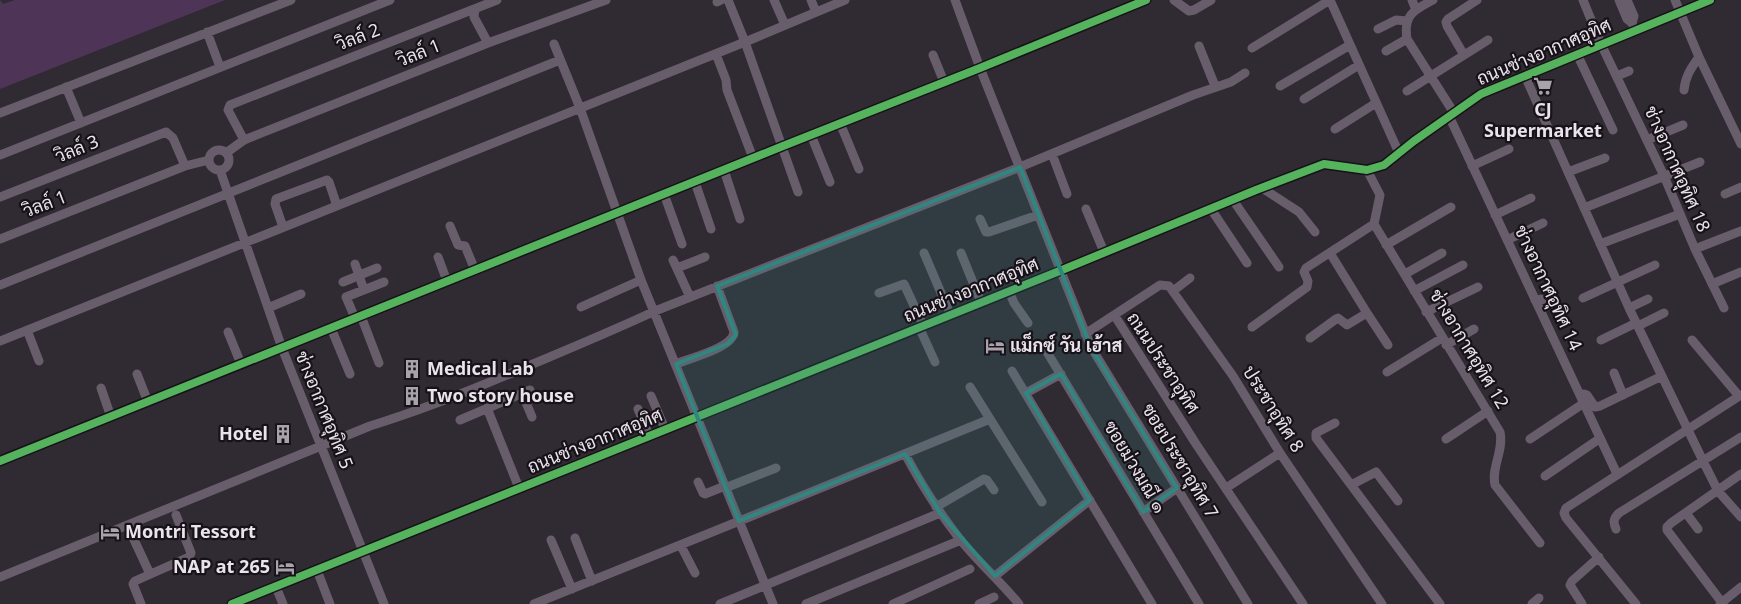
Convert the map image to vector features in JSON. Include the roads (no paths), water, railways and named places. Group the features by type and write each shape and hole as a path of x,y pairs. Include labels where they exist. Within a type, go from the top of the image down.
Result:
{"street":[{"path":"0,113 291,0"},
{"path":"0,155 390,0"},
{"name":"วิลล์ 2","path":"244,140 228,110 230,104 497,0"},
{"name":"วิลล์ 1","path":"226,154 244,140 488,43 606,0"},
{"path":"728,0 783,146 798,192"},
{"path":"774,0 785,24"},
{"path":"811,0 816,12"},
{"path":"0,341 716,54 845,0"},
{"path":"955,0 1038,215 1062,270 1085,334"},
{"path":"0,461 980,68 1129,3 1146,0"},
{"path":"1174,0 1189,11 1211,0"},
{"path":"1252,48 1330,0 1399,153"},
{"path":"1412,0 1416,10"},
{"path":"1386,51 1407,39 1407,21 1416,10 1433,0"},
{"path":"1464,55 1446,22 1477,0"},
{"name":"ช่างอากาศอุทิศ 18","path":"1583,0 1601,44 1724,308"},
{"path":"1619,0 1627,19 1637,27"},
{"path":"1627,0 1637,27"},
{"path":"1633,0 1637,27"},
{"path":"1675,0 1699,57 1741,144"},
{"name":"ถนนช่างอากาศอุทิศ","path":"232,604 243,602 649,435 1324,164 1368,170 1384,165 1481,94 1637,27 1710,0"},
{"path":"475,9 474,17 488,43"},
{"path":"1378,29 1396,20 1407,21"},
{"path":"207,32 220,67"},
{"name":"ช่างอากาศอุทิศ 14","path":"1407,39 1451,115 1472,166 1617,474"},
{"path":"1407,91 1488,40"},
{"path":"554,44 580,108 641,280 773,604"},
{"path":"1280,86 1350,45"},
{"path":"1199,46 1215,86"},
{"path":"716,54 726,80 727,90 754,158"},
{"path":"1577,54 1612,130"},
{"path":"933,55 944,82"},
{"path":"1684,90 1685,81 1690,69 1699,57"},
{"path":"0,285 560,60"},
{"path":"1304,99 1359,65"},
{"path":"1617,76 1629,71"},
{"path":"0,577 370,426 479,386 717,286 1020,167 1215,86 1231,82 1245,73"},
{"path":"1525,76 1629,308 1687,429 1718,490 1741,517"},
{"path":"66,87 81,123"},
{"path":"1335,129 1376,103"},
{"path":"840,123 859,169"},
{"path":"1647,140 1683,124"},
{"name":"วิลล์ 3","path":"0,197 166,132 173,138 185,166"},
{"path":"811,135 830,182"},
{"path":"1472,166 1509,149"},
{"path":"219,150 228,156 228,163 220,170 214,169 209,160 212,153 219,150"},
{"path":"1052,154 1067,194"},
{"path":"1568,172 1605,158"},
{"name":"วิลล์ 1","path":"0,239 185,166 209,160"},
{"path":"1584,208 1700,162"},
{"name":"ช่างอากาศอุทิศ 5","path":"220,170 282,348 384,604"},
{"path":"724,170 740,219"},
{"path":"1252,327 1307,287 1308,281 1304,270 1374,224 1380,195 1368,170"},
{"path":"283,227 275,204 276,199 327,180 337,206"},
{"path":"695,182 710,229"},
{"path":"1725,194 1741,187"},
{"path":"1262,188 1300,212 1315,232"},
{"path":"664,194 682,244"},
{"path":"1496,215 1531,198"},
{"path":"1233,200 1279,267"},
{"path":"1386,245 1451,206"},
{"path":"1086,208 1104,252"},
{"path":"1211,209 1248,263"},
{"path":"1600,244 1680,214"},
{"path":"980,220 986,232 989,232 1038,215"},
{"name":"ช่างอากาศอุทิศ 12","path":"1374,224 1500,432 1502,439 1493,476 1495,485 1540,543"},
{"path":"1507,240 1543,224"},
{"path":"450,226 458,245 466,246 475,270"},
{"path":"1695,249 1741,231"},
{"path":"924,253 950,314"},
{"path":"961,253 981,302"},
{"path":"1330,253 1388,346"},
{"path":"1405,274 1442,253"},
{"path":"438,257 447,281"},
{"path":"690,297 675,264 705,257"},
{"path":"355,264 364,290"},
{"path":"1414,291 1464,265"},
{"path":"1582,298 1655,265"},
{"path":"343,282 377,268"},
{"path":"1712,284 1741,272"},
{"path":"1115,316 1160,285 1169,286 1173,291 1190,278"},
{"path":"580,307 641,280"},
{"path":"379,364 358,317 346,297 384,282"},
{"path":"879,293 904,284 935,362"},
{"path":"676,364 727,344 734,337 734,332 717,286"},
{"path":"1426,312 1478,287"},
{"path":"1009,291 1014,303 1028,323"},
{"name":"ประชาอุทิศ 8","path":"1173,291 1233,376 1280,453 1379,603"},
{"path":"268,308 301,294"},
{"path":"1536,300 1548,299 1555,303 1562,315"},
{"path":"1629,308 1648,299"},
{"path":"1310,338 1338,318 1347,325 1367,313"},
{"path":"1601,340 1664,313"},
{"name":"ถนนประชาอุทิศ","path":"1085,334 1115,316 1303,604"},
{"path":"332,328 350,374"},
{"path":"1387,372 1444,342 1474,329"},
{"path":"28,330 39,361"},
{"path":"228,332 241,364"},
{"name":"ซอยประชาอุทิศ 7","path":"1085,334 1091,347 1248,604"},
{"path":"1636,604 1566,518 1564,513 1566,508 1740,395 1692,340"},
{"name":"ซอยม่วงมณี ๑","path":"1044,347 1198,604"},
{"path":"1012,371 1152,604"},
{"path":"1614,373 1623,395"},
{"path":"137,374 148,402"},
{"path":"1026,394 1060,374"},
{"path":"1530,440 1582,399 1584,394 1588,396 1596,407 1662,376"},
{"path":"970,387 1042,502"},
{"path":"101,388 111,418"},
{"path":"460,420 526,391 532,417"},
{"path":"651,396 665,429"},
{"path":"487,408 519,488"},
{"path":"638,409 649,435"},
{"path":"1446,439 1488,411"},
{"path":"534,604 681,546 990,419"},
{"path":"1335,423 1316,433 1315,436 1440,604"},
{"path":"1616,529 1613,523 1618,513 1741,436"},
{"path":"1545,476 1599,439"},
{"path":"1226,488 1280,453"},
{"path":"905,454 938,510 961,540 1019,604"},
{"path":"698,482 705,494 776,468"},
{"path":"1351,485 1376,472 1398,501"},
{"path":"1741,474 1667,527 1667,530 1722,603 1741,587"},
{"path":"720,604 938,510 984,480 987,480 994,490"},
{"path":"1143,512 1177,488"},
{"path":"995,576 1090,500"},
{"path":"1686,513 1698,529"},
{"path":"141,604 132,584 189,557 191,553 176,515"},
{"path":"130,531 150,574"},
{"path":"575,538 592,581"},
{"path":"551,540 572,589"},
{"path":"806,604 961,540"},
{"path":"681,546 695,573"},
{"path":"1582,604 1570,585 1599,557"},
{"path":"893,604 911,601 970,569"},
{"path":"317,570 330,604"},
{"path":"276,587 283,604"},
{"path":"979,604 994,597"}],"place":[{"name":"CJ Supermarket","path":"1543,86"},
{"name":"แม็กซ์ วัน เฮ้าส","path":"995,346"},
{"name":"Medical Lab","path":"412,369"},
{"name":"Two story house","path":"412,396"},
{"name":"Hotel","path":"283,434"},
{"name":"Montri Tessort","path":"110,532"},
{"name":"NAP at 265","path":"285,567"}]}
